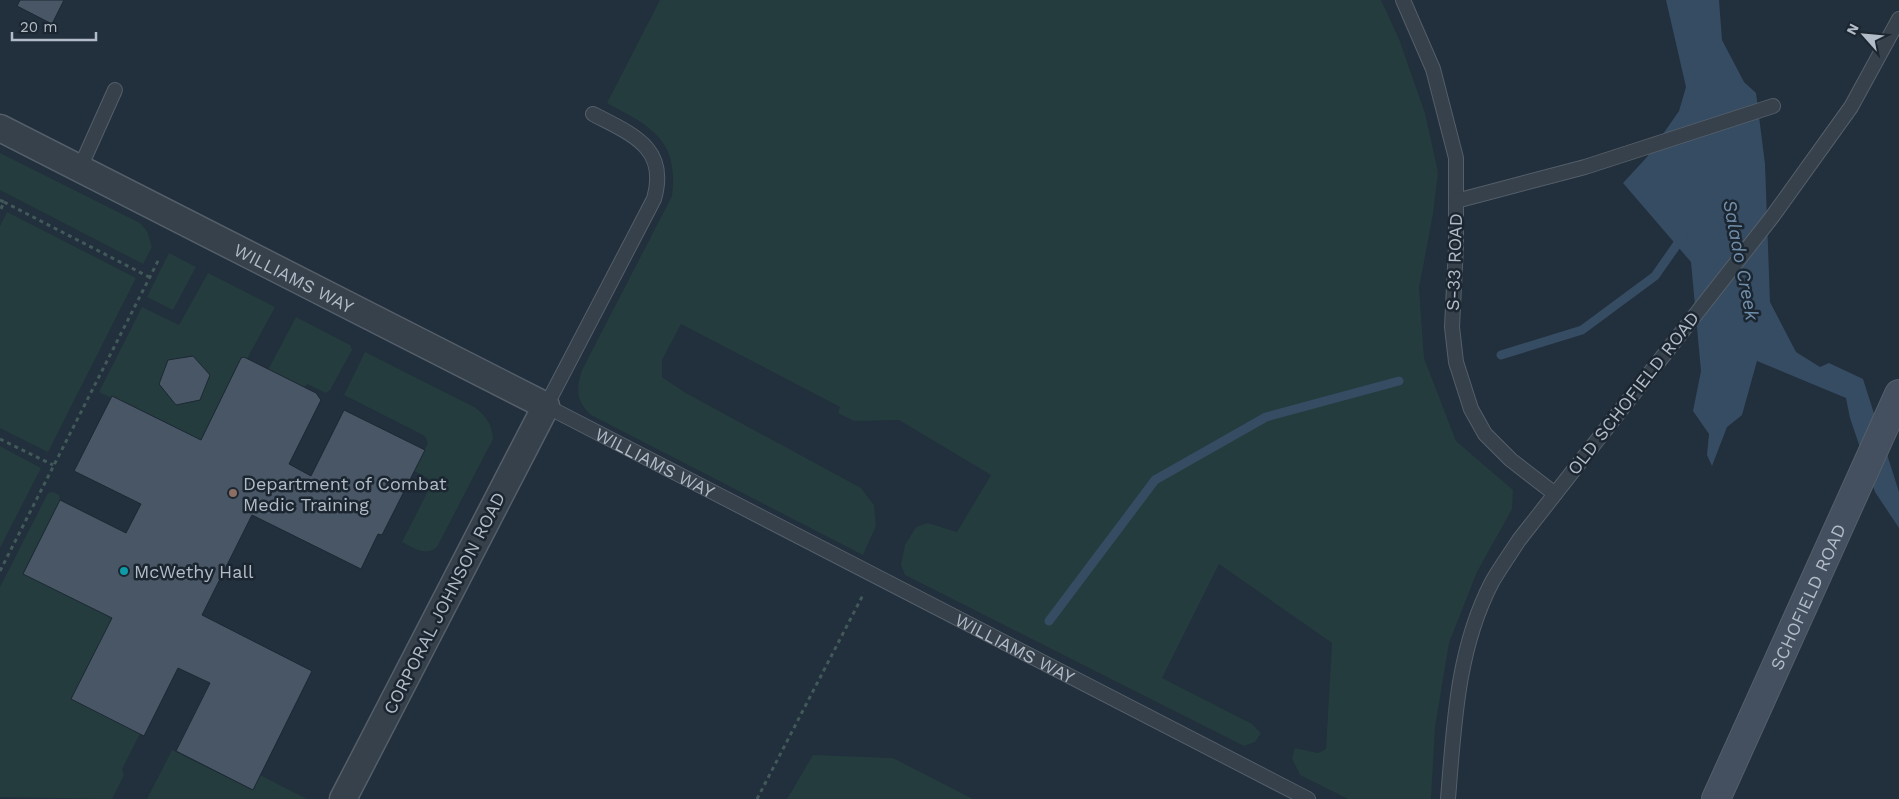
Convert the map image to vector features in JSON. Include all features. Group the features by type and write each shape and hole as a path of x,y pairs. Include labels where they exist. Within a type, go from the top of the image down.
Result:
{"street":[{"name":"WILLIAMS WAY","path":"0,128 546,406"},
{"name":"SCHOFIELD ROAD","path":"1716,799 1899,394"},
{"name":"CORPORAL JOHNSON ROAD","path":"343,799 546,406"}],"lane":[{"name":"S-33 ROAD","path":"1403,0 1433,69 1456,158 1456,246 1452,327 1456,362 1471,409 1485,434 1511,460 1555,494"},
{"name":"OLD SCHOFIELD ROAD","path":"1448,799 1457,700 1465,653 1492,583 1519,540 1772,217 1851,107 1899,19"},
{"path":"80,168 115,90"},
{"path":"1456,201 1585,167 1773,106"},
{"path":"546,406 654,199 658,185 655,161 642,142 593,114"},
{"name":"WILLIAMS WAY","path":"546,406 1308,799"}],"path":[{"path":"0,200 149,277"},
{"path":"0,211 4,202"},
{"path":"0,571 159,259"},
{"path":"0,439 54,466"},
{"path":"757,799 873,574"}],"green space":[{"path":"660,0 1381,0 1399,39 1425,113 1438,172 1433,214 1419,288 1424,358 1456,441 1513,490 1512,509 1477,572 1449,643 1435,727 1431,799 1348,799 1300,775 1292,758 1295,748 1318,753 1326,749 1332,643 1219,564 1162,678 1252,724 1261,733 1255,742 1244,746 905,575 901,565 905,545 916,527 928,523 957,532 991,475 899,420 854,421 838,413 840,407 681,324 662,360 662,377 684,392 861,488 874,505 876,526 863,555 591,415 586,410 580,400 578,389 582,370 672,196 673,177 671,161 659,137 637,120 607,103"},
{"path":"0,153 140,223 147,231 152,247 143,264 0,190"},
{"path":"7,212 136,278 48,452 0,428 0,226"},
{"path":"169,253 196,267 173,310 147,297"},
{"path":"208,273 275,307 247,359 241,358 201,440 112,396 111,398 99,392 142,307 179,325"},
{"path":"296,317 350,345 352,350 330,390 326,393 307,384 304,388 268,370"},
{"path":"365,352 476,408 490,425 493,439 437,547 433,550 415,549 402,542 433,481 414,471 428,443 425,436 344,395"},
{"path":"0,446 41,468 0,548"},
{"path":"53,492 59,495 60,500 23,573 112,618 140,734 122,769 124,775 112,799 0,797 0,587 48,493"},
{"path":"172,750 252,790 260,775 307,799 147,799"},
{"path":"813,755 893,758 973,799 787,799"}],"water":[{"name":"Salado Creek","path":"1666,0 1719,0 1722,40 1744,82 1756,93 1765,164 1770,302 1796,352 1820,367 1829,363 1863,379 1899,492 1899,528 1875,492 1850,418 1846,398 1757,361 1742,415 1727,427 1712,466 1707,455 1709,434 1693,411 1701,371 1691,262 1623,183 1647,157 1679,111 1686,87"}],"building":[{"path":"20,0 64,0 52,24 17,6"},
{"path":"193,356 210,375 200,400 176,405 159,384 168,360"},
{"name":"McWethy Hall","path":"244,357 316,393 321,400 289,464 311,476 344,410 425,450 382,535 378,534 361,569 252,515 202,615 312,671 253,790 176,751 210,683 178,668 144,736 71,699 112,618 23,574 60,500 126,533 141,504 74,471 112,396 201,440 241,358"}],"waterway":[{"path":"1501,355 1582,330 1655,276 1683,236"},
{"path":"1049,621 1155,480 1266,417 1399,381"}],"place":[{"name":"Department of Combat Medic Training","path":"233,493"},
{"name":"McWethy Hall","path":"124,571"}]}
